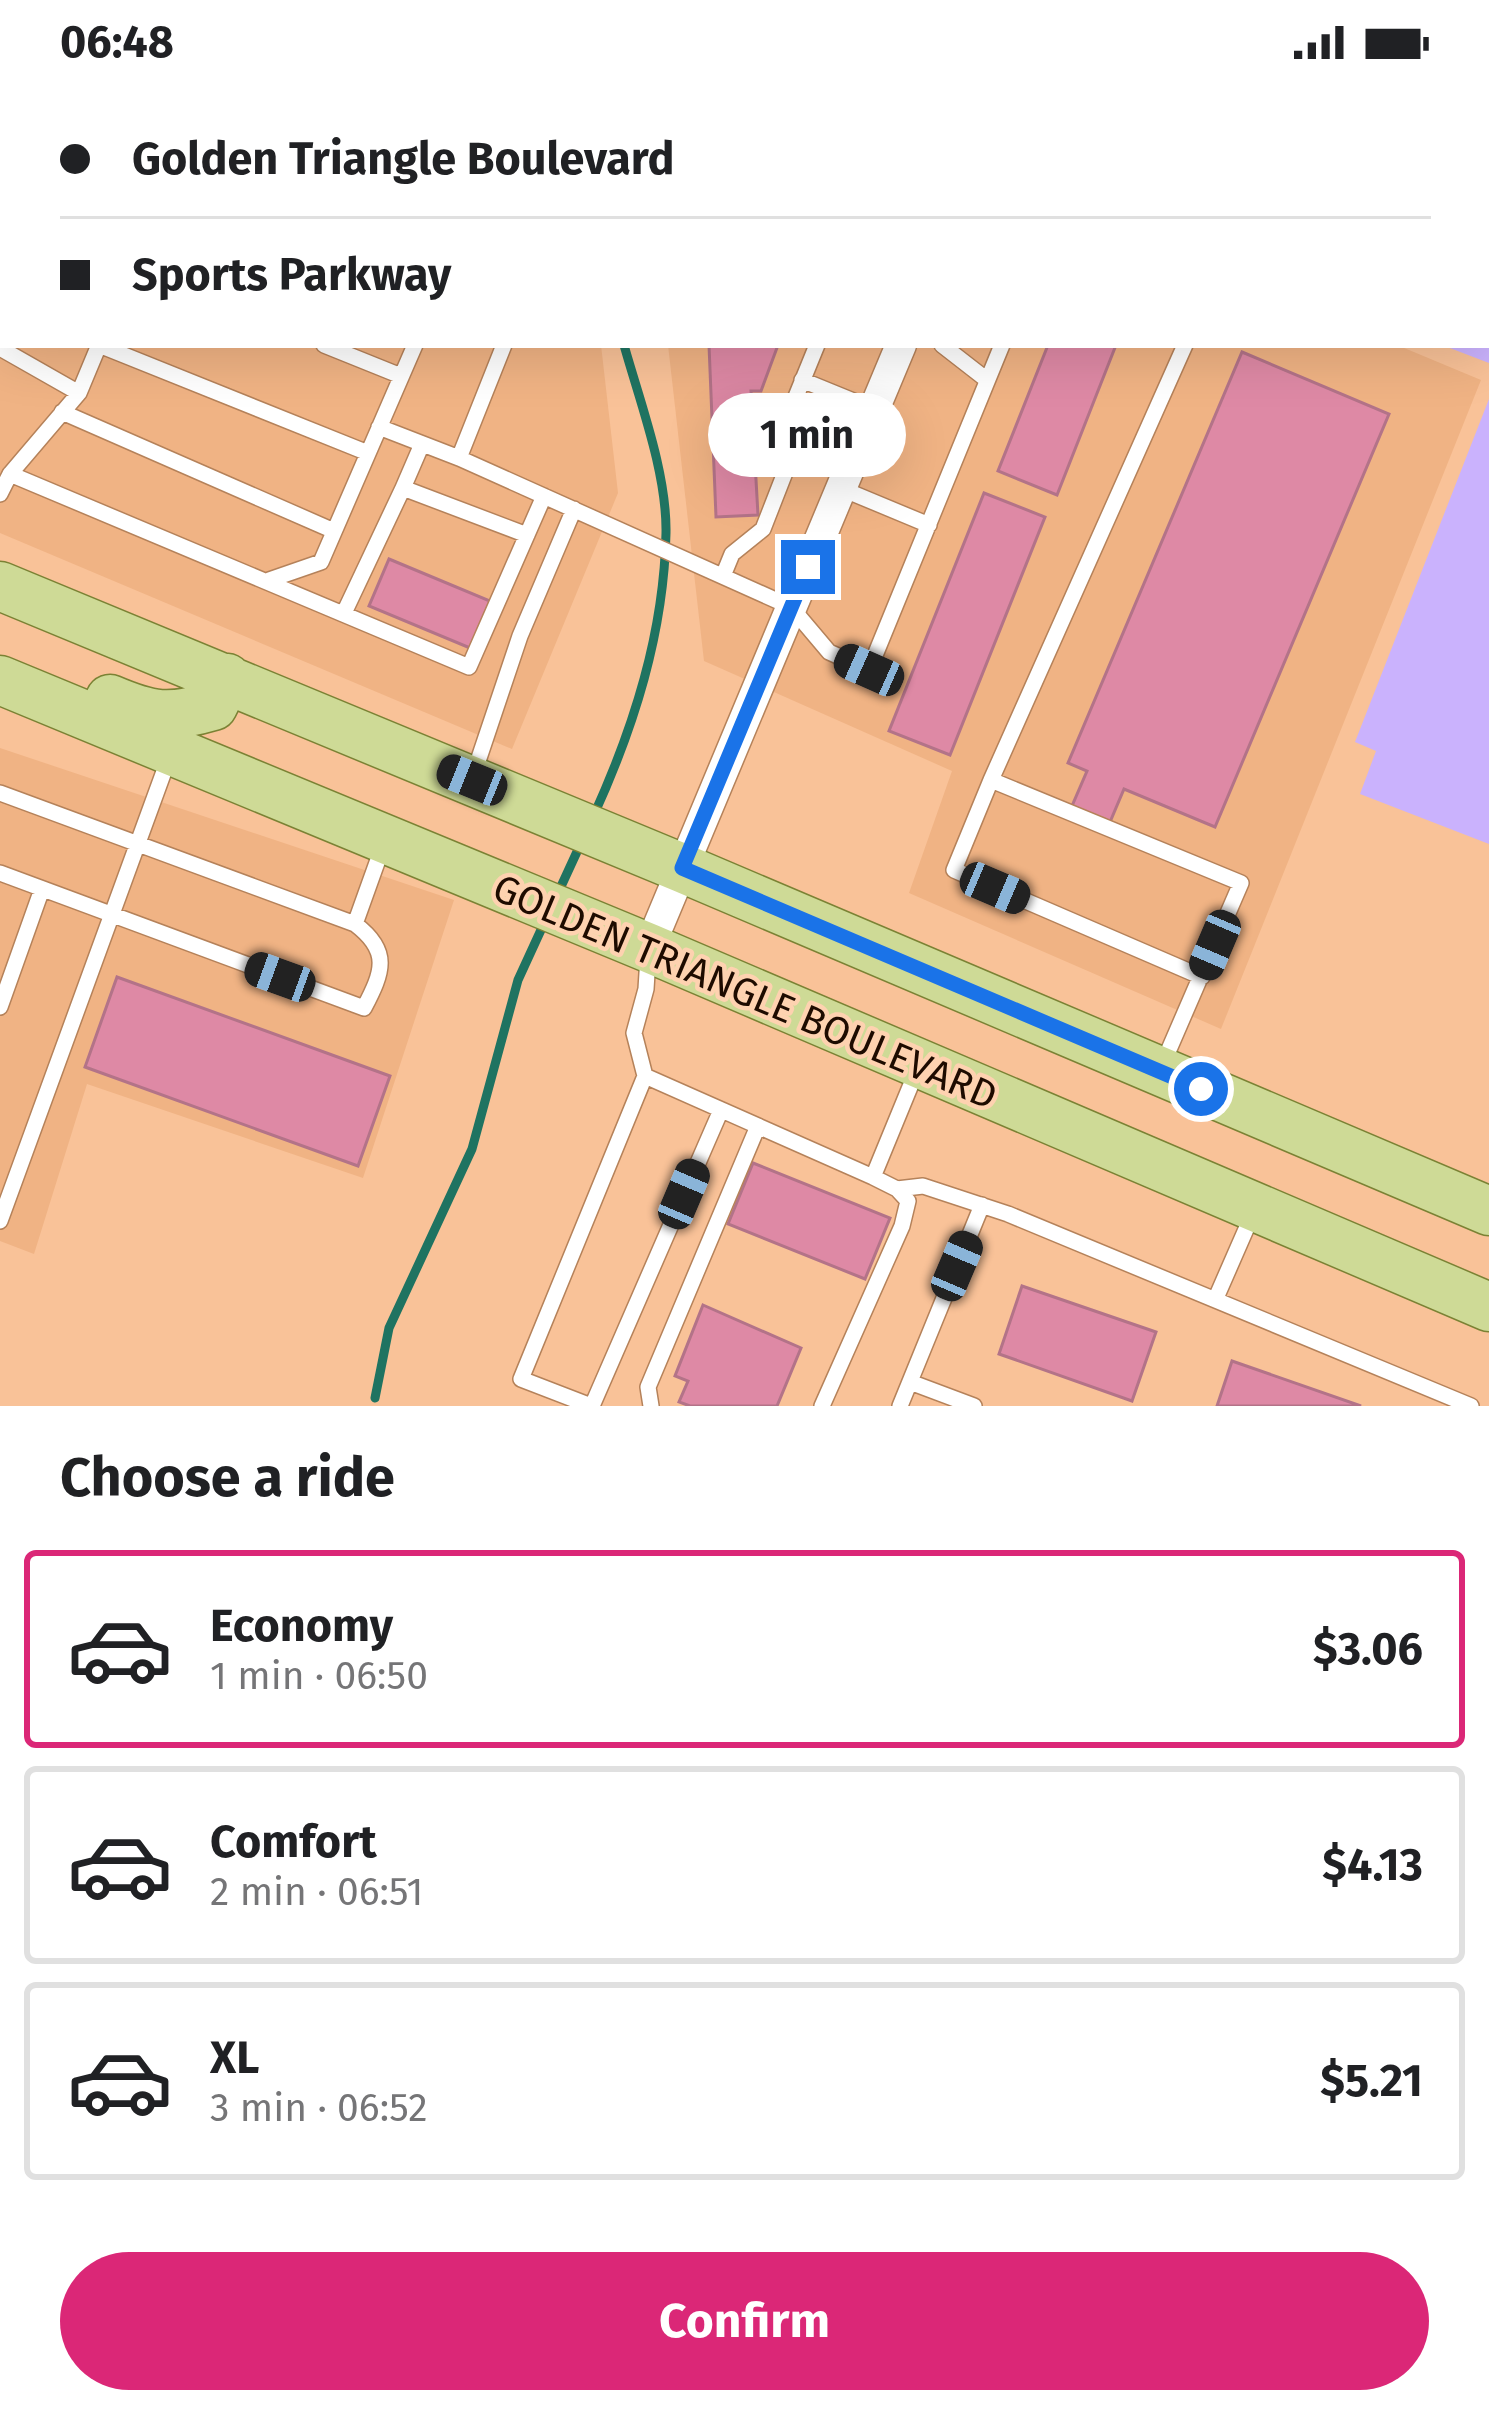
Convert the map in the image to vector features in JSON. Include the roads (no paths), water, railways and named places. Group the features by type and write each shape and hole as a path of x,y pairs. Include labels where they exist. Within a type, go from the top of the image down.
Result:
{"main road":[{"path":"0,586 472,780 1489,1211"},
{"path":"0,653 146,715 179,716 214,706 227,678"},
{"name":"GOLDEN TRIANGLE BOULEVARD","path":"0,680 628,940 1489,1306"}],"street":[{"path":"628,940 791,607 900,348"}],"lane":[{"path":"0,348 79,392"},
{"path":"0,494 10,474 79,392 98,348"},
{"path":"106,348 368,453"},
{"path":"331,348 401,376"},
{"path":"269,580 321,562 414,348"},
{"path":"459,458 503,348"},
{"path":"723,576 732,554 763,529 786,470 782,431 816,348"},
{"path":"946,348 987,380"},
{"path":"379,427 459,458 791,607 829,652 869,670 1001,348"},
{"path":"1184,348 954,870 1202,976"},
{"path":"802,380 873,409"},
{"path":"62,412 334,530"},
{"path":"344,613 422,444"},
{"path":"10,474 469,667 544,496"},
{"path":"403,488 527,535"},
{"path":"840,488 929,525"},
{"path":"472,780 520,636 574,509"},
{"path":"0,1221 171,752"},
{"path":"991,781 1241,883 1160,1071"},
{"path":"0,793 356,924 376,940 380,979 364,1008 0,873"},
{"path":"356,924 385,840"},
{"path":"0,1007 42,889"},
{"path":"628,940 646,989 634,1033 645,1076 521,1379 592,1406 721,1110"},
{"path":"873,1177 920,1064"},
{"path":"645,1076 873,1177 897,1189 908,1201 902,1226 822,1406"},
{"path":"651,1406 648,1387 758,1126"},
{"path":"897,1189 923,1186 982,1205 1471,1406"},
{"path":"900,1406 982,1205"},
{"path":"1216,1298 1255,1208"},
{"path":"910,1382 974,1406"}],"waterway":[{"path":"593,817 644,679 664,570 662,486 625,348"},
{"path":"558,893 581,843"},
{"path":"375,1398 389,1328 472,1149 518,980 546,919"}]}
